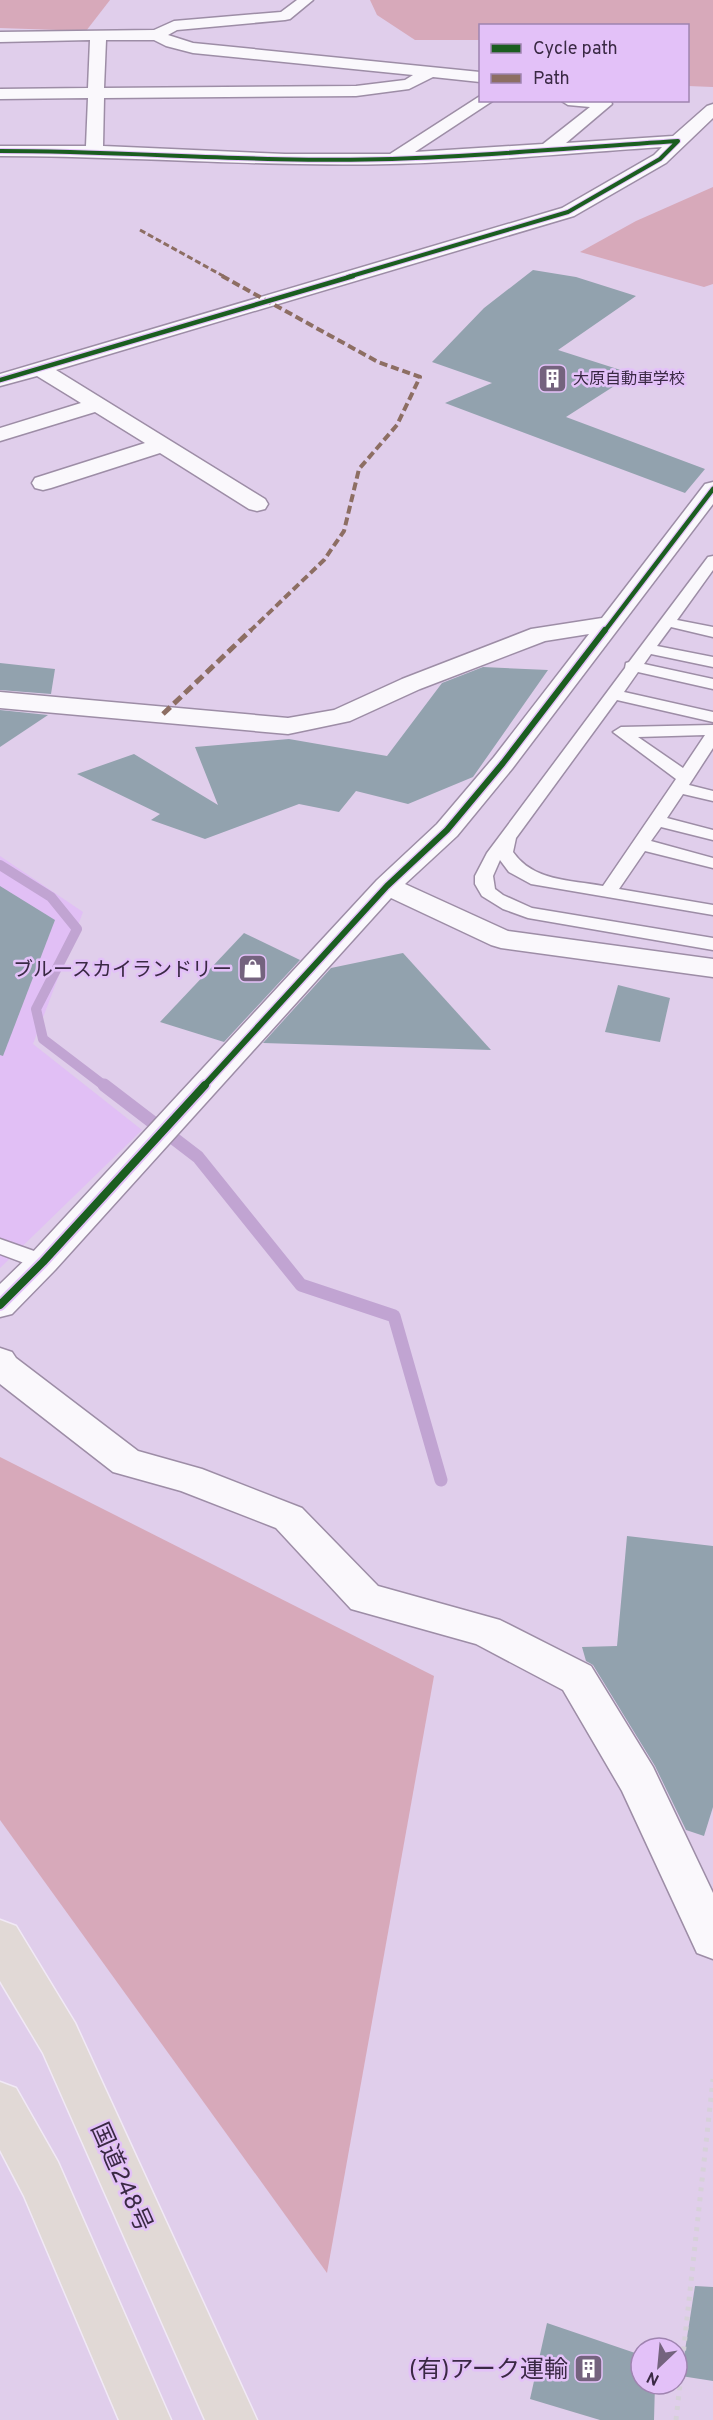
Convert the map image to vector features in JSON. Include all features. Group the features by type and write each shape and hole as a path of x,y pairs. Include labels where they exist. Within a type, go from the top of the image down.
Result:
{"highway":[{"name":"国道248号","path":"0,1940 59,2038 231,2420"},
{"path":"0,2104 41,2179 145,2420"}],"street":[{"path":"0,37 157,35 174,26 285,16 306,0"},
{"path":"174,26 182,6"},
{"path":"157,35 171,43 193,48 479,77"},
{"path":"94,151 98,37"},
{"path":"0,94 356,91 409,84 428,73"},
{"path":"393,159 483,102"},
{"path":"548,149 603,104 586,102"},
{"path":"0,380 568,212 660,159 713,109"},
{"path":"0,150 94,151 285,159 393,159 678,141"},
{"path":"40,369 257,504"},
{"path":"0,435 97,405"},
{"path":"44,483 162,445"},
{"path":"0,1305 44,1262 387,886 447,830 503,763 713,489"},
{"path":"0,700 288,726 341,716 411,684 540,634 610,624"},
{"path":"387,886 501,939 713,968"},
{"path":"0,1361 3,1367 126,1462 189,1479 289,1518 365,1598 486,1631 577,1678 638,1780 713,1938"}],"lane":[{"path":"710,569 632,666 486,865 482,878 486,891 502,903 528,913 713,944"},
{"path":"692,589 713,593"},
{"path":"667,622 713,632"},
{"path":"646,648 700,653 713,662"},
{"path":"632,666 713,684"},
{"path":"612,694 713,717"},
{"path":"713,730 621,732 713,796"},
{"path":"609,892 713,736"},
{"path":"685,776 713,769"},
{"path":"656,820 713,835"},
{"path":"507,838 504,852 516,868 537,880 713,910"},
{"path":"640,844 713,863"},
{"path":"0,1246 44,1262"}],"path":[{"path":"676,2420 713,2079"}],"shaded area":[{"path":"0,0 110,0 86,31 0,28"},
{"path":"370,0 713,0 713,87 689,86 689,24 479,24 479,40 415,40 377,15"},
{"path":"713,187 713,284 704,287 580,252 636,221"},
{"path":"0,856 83,912 33,1044 142,1130 0,1268"},
{"path":"0,1457 434,1676 327,2273 0,1820"}],"building":[{"name":"大原自動車学校","path":"533,270 576,277 636,296 558,350 633,374 566,417 705,469 685,493 445,403 492,383 432,362 484,308"},
{"path":"0,663 55,669 51,694 0,690"},
{"path":"483,667 548,670 473,777 408,804 356,791 339,812 299,804 205,839 151,820 160,814 77,774 134,754 218,805 195,747 289,739 387,756 442,683"},
{"path":"0,710 48,715 0,747"},
{"path":"0,886 55,920 3,1056 0,1055"},
{"path":"244,933 300,960 224,1042 160,1022"},
{"path":"403,953 491,1050 263,1043 331,968"},
{"path":"618,985 670,998 660,1042 605,1032"},
{"path":"627,1536 713,1546 713,1807 704,1836 686,1830 655,1766 593,1665 586,1661 582,1647 617,1646"},
{"path":"695,2286 713,2287 713,2381 689,2377 687,2336"},
{"name":"(有)アーク運輸","path":"547,2323 629,2351 629,2396 655,2396 654,2420 600,2420 530,2399"}],"waterway":[{"path":"0,865 51,897 77,929 36,1009 43,1039 106,1087"},
{"path":"104,1085 198,1157 301,1285 394,1316 441,1480"}],"marked path":[{"path":"140,230 378,362 420,377 397,425 359,469 344,531 324,560 163,714"}],"cycle path":[{"path":"0,151 94,151 285,159 392,159 678,141 660,159 568,212 0,380"},
{"path":"0,1305 43,1262 387,886 447,830 503,763 713,489"}],"place":[{"name":"大原自動車学校","path":"552,378"},
{"name":"ブルースカイランドリー","path":"253,969"},
{"name":"(有)アーク運輸","path":"589,2369"}]}
